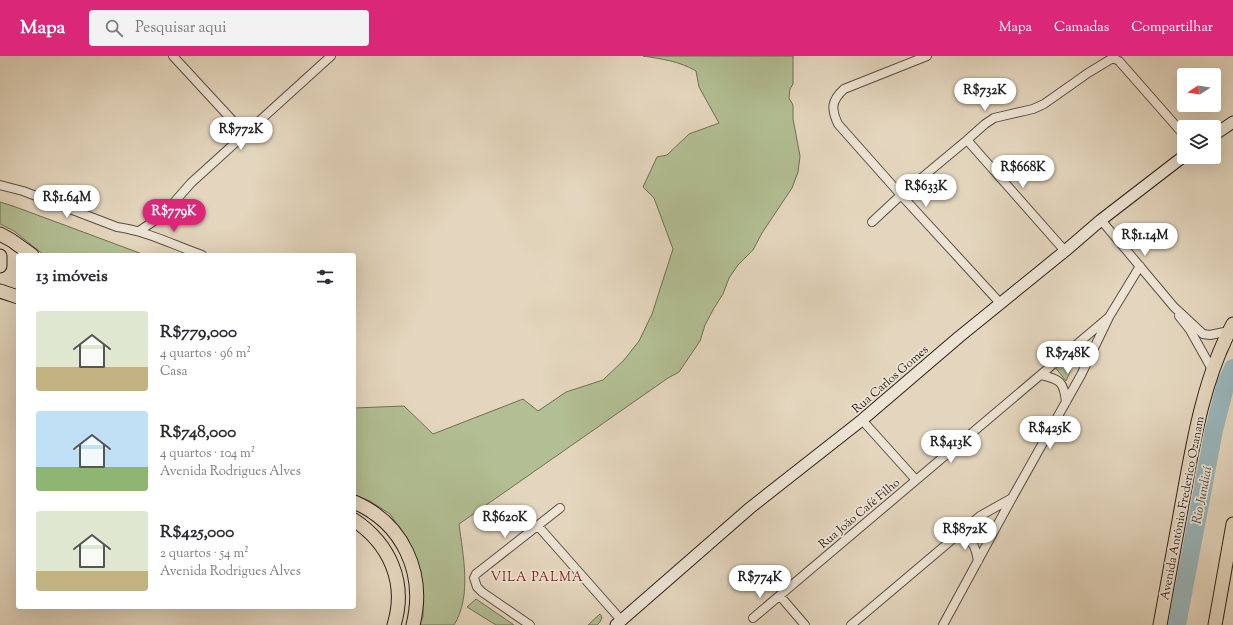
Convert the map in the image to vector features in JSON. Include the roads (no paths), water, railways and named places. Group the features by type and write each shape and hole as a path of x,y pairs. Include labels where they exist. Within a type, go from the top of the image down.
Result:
{"main road":[{"path":"1221,130 1233,122"},
{"name":"Rua Carlos Gomes","path":"619,623 750,508 862,420 959,337 1001,304 1101,220 1177,161"},
{"path":"0,234 29,253"},
{"path":"0,256 0,266"},
{"path":"0,291 16,297"},
{"name":"Avenida Antônio Frederico Ozanam","path":"1160,625 1190,460 1200,414 1213,371 1231,328"},
{"path":"356,503 378,515 394,530 406,550 415,575 418,592 413,625"},
{"path":"356,521 365,527 381,543 394,571 399,595 397,615 394,625"},
{"path":"1216,625 1230,560 1233,524"}],"street":[{"path":"173,56 245,134"},
{"path":"140,231 163,215 192,183 331,56"},
{"path":"927,56 844,89 837,96 833,105 834,115 838,124 901,196 1001,304"},
{"path":"872,222 985,124 1004,114 1033,109 1044,104 1106,60 1115,59 1119,61 1177,127"},
{"path":"967,140 1064,251"},
{"path":"0,186 23,191 117,227 140,231 156,236 197,253"},
{"path":"1101,220 1174,307 1190,330 1213,371"},
{"path":"943,625 1066,403 1109,317 1140,266"},
{"path":"1174,307 1203,334 1210,335 1231,328"},
{"name":"Rua João Café Filho","path":"753,618 1109,317"},
{"path":"1041,375 1054,377 1061,382 1065,389 1066,403"},
{"path":"862,420 916,480"},
{"path":"851,625 980,516 1012,498"},
{"path":"530,625 482,592 474,582 476,574 560,508"},
{"path":"538,526 619,623"},
{"path":"955,537 965,538 971,542 976,549 978,561"},
{"path":"780,596 805,625"}],"waterway":[{"name":"Rio Jundiaí","path":"1177,625 1214,430 1226,383 1233,368"}],"district":[{"name":"VILA PALMA","path":"537,576"}]}
